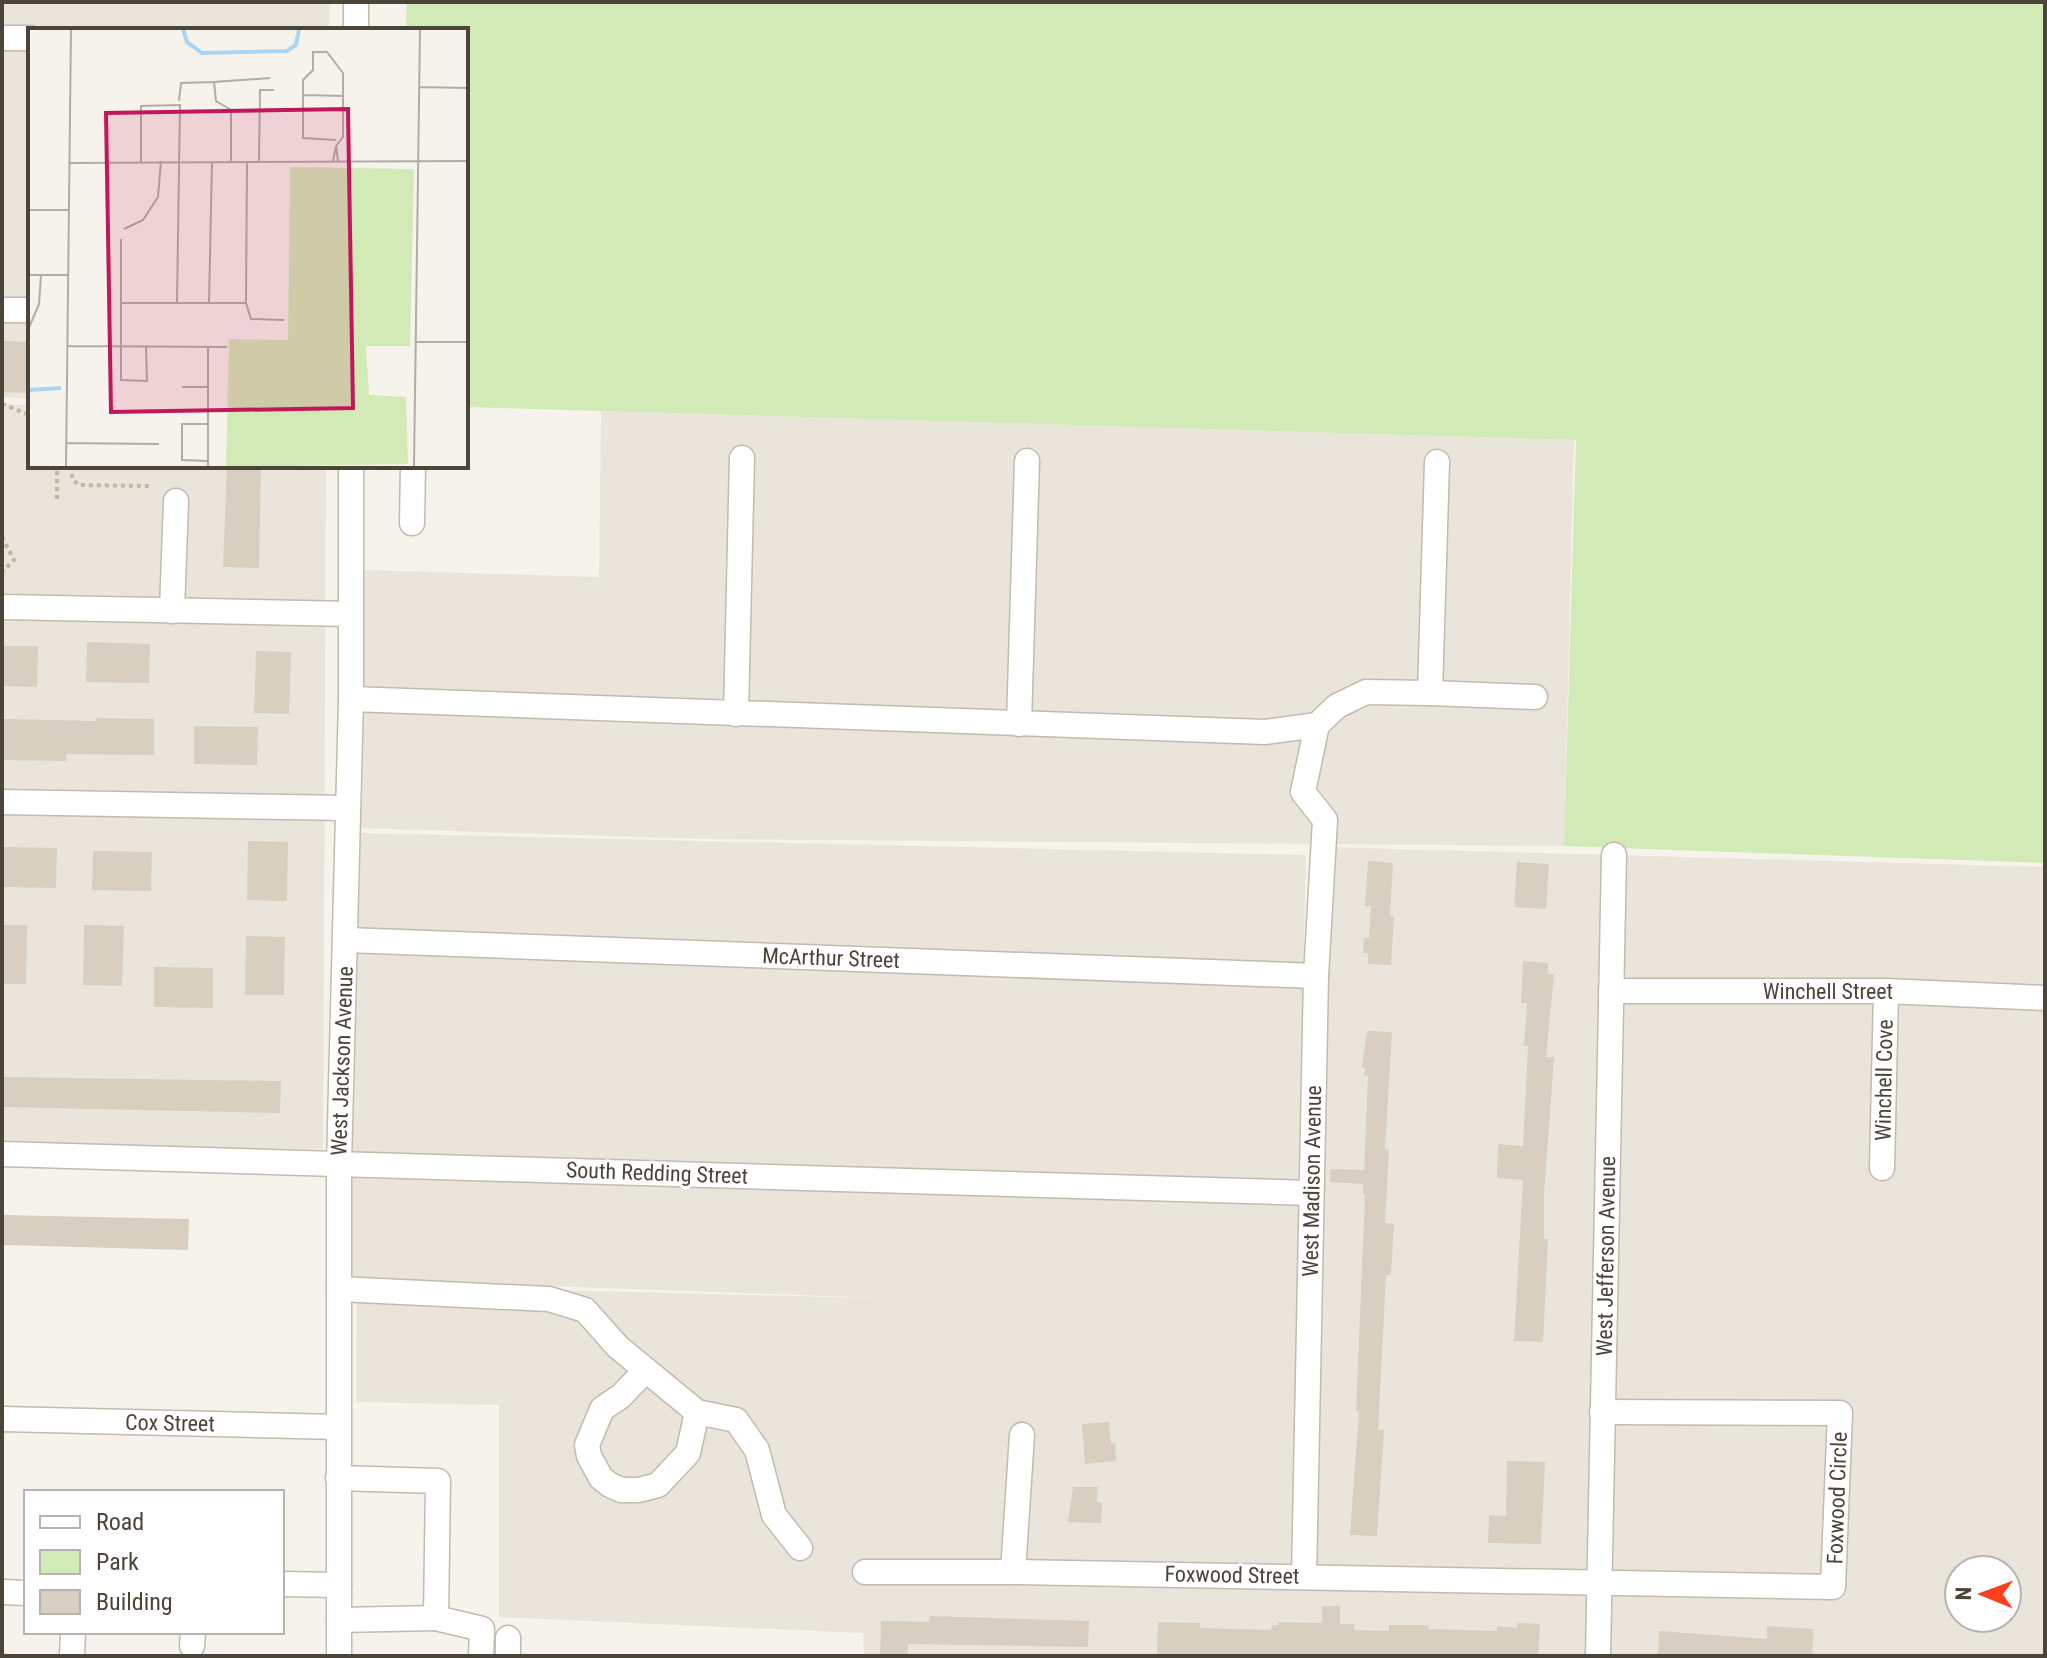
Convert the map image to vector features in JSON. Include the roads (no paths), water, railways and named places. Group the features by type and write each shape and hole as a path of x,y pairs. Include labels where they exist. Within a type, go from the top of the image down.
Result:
{"street":[{"path":"356,2 356,28"},
{"path":"2,38 28,38"},
{"path":"2,310 28,310"},
{"path":"736,714 742,458"},
{"path":"1019,724 1027,461"},
{"path":"1430,693 1437,462"},
{"name":"West Jackson Avenue","path":"339,1656 339,1164 351,699 351,468"},
{"path":"412,523 413,468"},
{"path":"172,611 176,501"},
{"path":"2,607 350,614"},
{"path":"351,699 1265,732 1317,725 1337,706 1366,692 1535,697"},
{"name":"West Madison Avenue","path":"1304,1577 1316,976 1325,820 1303,792 1317,725"},
{"path":"2,802 347,808"},
{"name":"West Jefferson Avenue","path":"1598,1656 1614,855"},
{"name":"McArthur Street","path":"346,940 1316,976"},
{"name":"Winchell Street","path":"1611,991 1886,991 2045,998"},
{"name":"Winchell Cove","path":"1882,1168 1886,991"},
{"name":"South Redding Street","path":"2,1154 1311,1193"},
{"path":"339,1289 549,1299 585,1310 618,1347 697,1412 736,1420 757,1450 774,1515 800,1548"},
{"path":"646,1370 621,1396 602,1409 590,1436 587,1445 589,1456 601,1478 621,1490 639,1490 658,1485 688,1453 697,1412"},
{"name":"Foxwood Circle","path":"1599,1583 1833,1587 1840,1413 1602,1412"},
{"name":"Cox Street","path":"2,1419 338,1427"},
{"path":"1013,1572 1022,1435"},
{"path":"338,1478 438,1481 436,1618"},
{"name":"Foxwood Street","path":"865,1572 1599,1583"},
{"path":"284,1584 339,1585"},
{"path":"2,1592 24,1593"},
{"path":"339,1620 436,1618 482,1629 481,1656"},
{"path":"72,1656 73,1634"}]}
